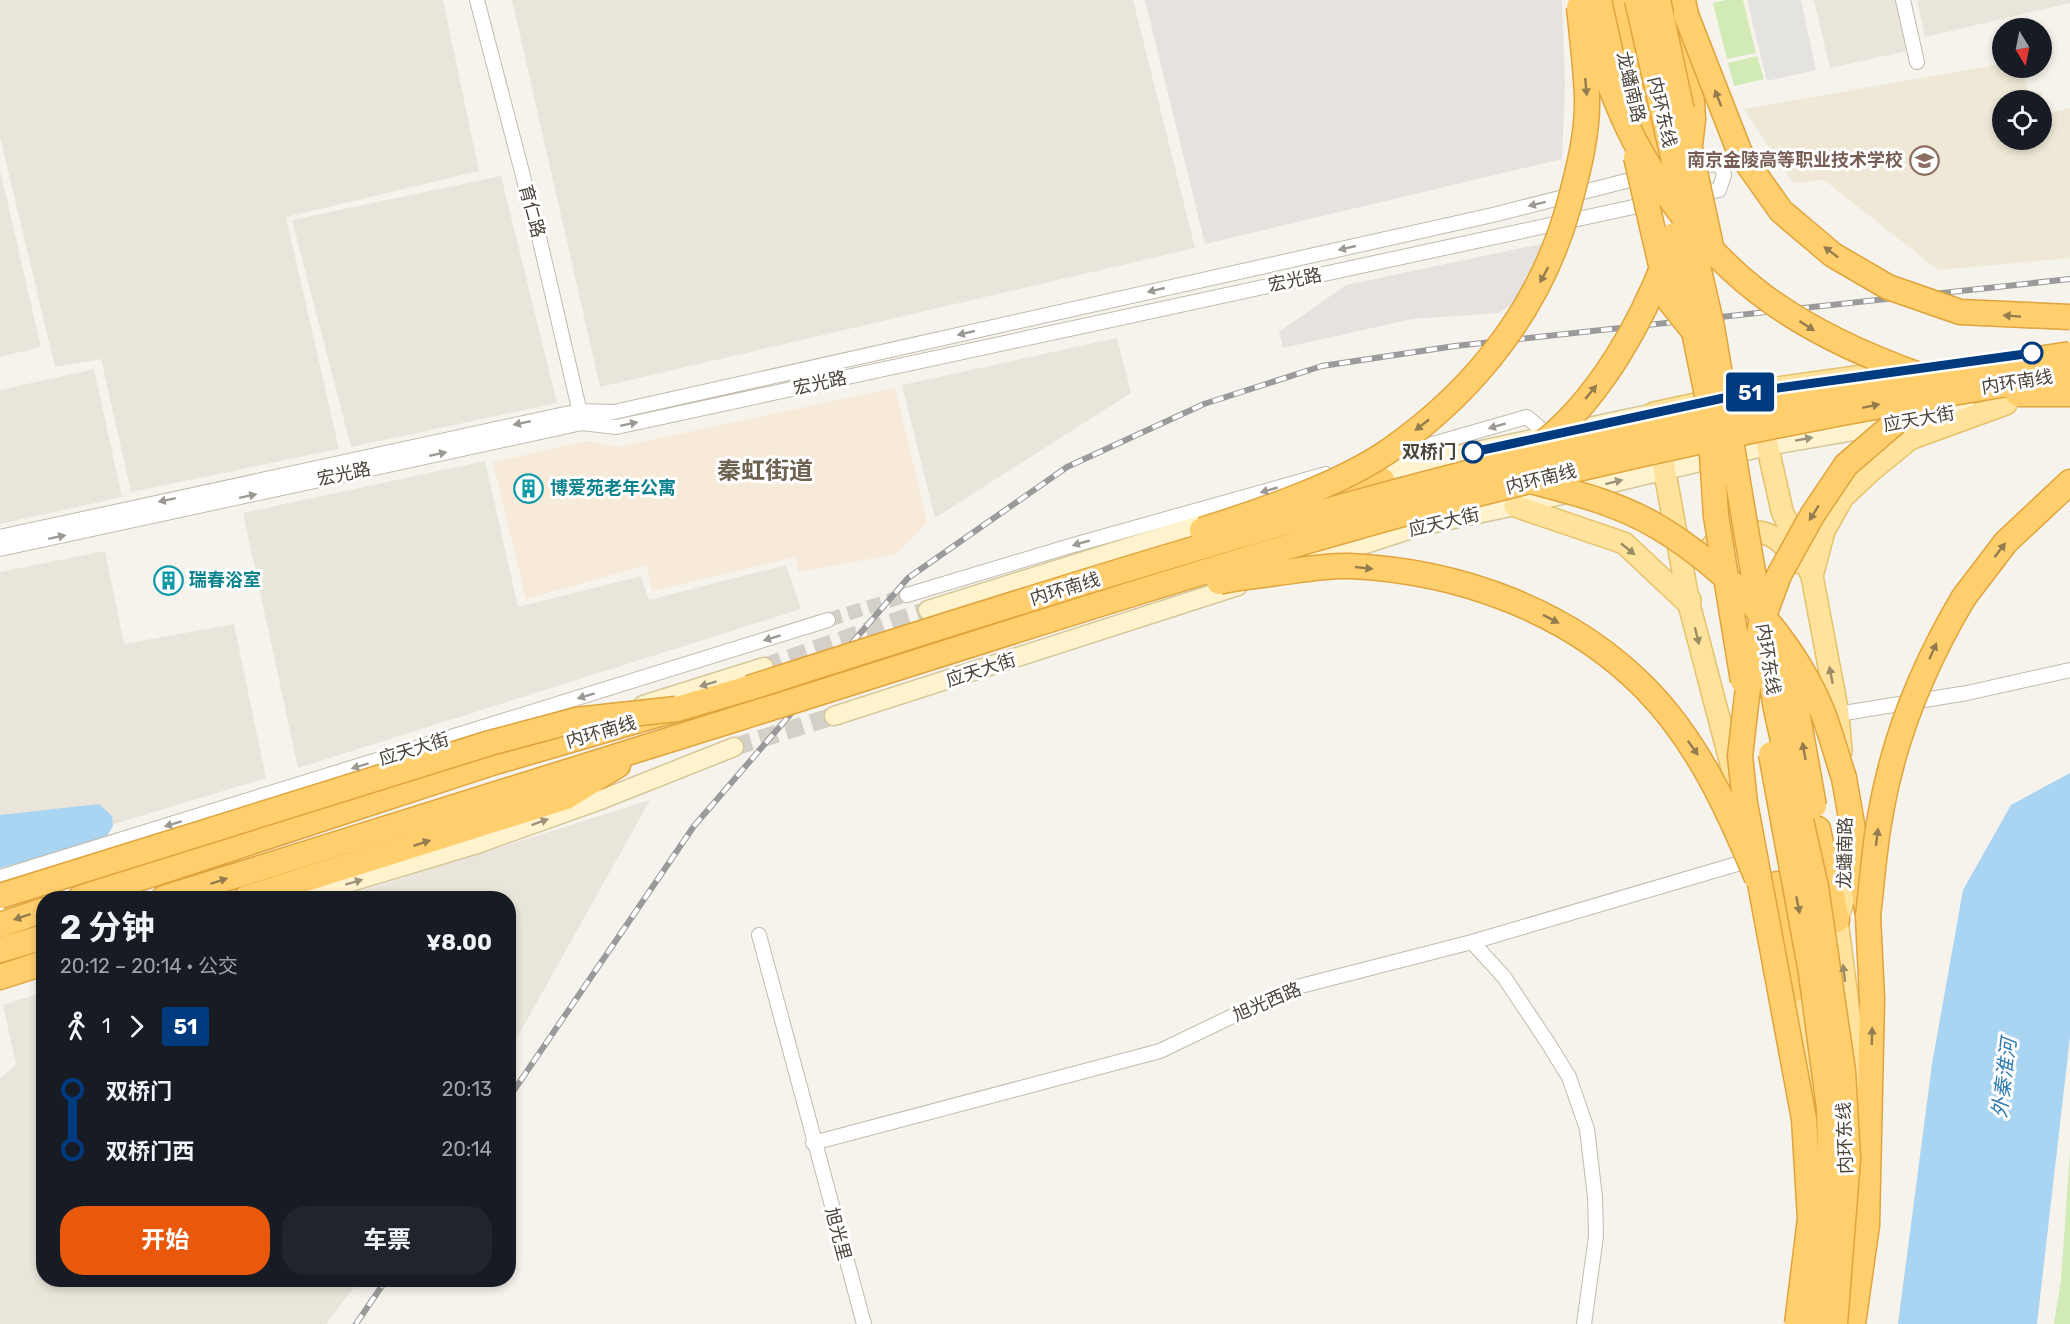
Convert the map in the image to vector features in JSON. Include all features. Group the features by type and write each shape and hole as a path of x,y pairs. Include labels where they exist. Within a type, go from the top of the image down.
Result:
{"highway":[{"name":"内环东线","path":"1624,0 1703,329"},
{"name":"内环东线","path":"1638,0 1703,329 1785,837 1811,973 1829,1108 1831,1190 1816,1324"},
{"path":"1585,2 1669,300 1703,329 1720,286 1658,0"},
{"path":"1585,2 1638,148 1665,192 1712,252 1758,295 1821,335 1871,358 1935,380 2011,393 2070,394"},
{"path":"749,688 836,646 1211,527 1312,491 1389,451 1465,389 1497,351 1524,311 1548,268 1565,221 1579,168 1587,99 1585,2"},
{"path":"1684,7 1740,153 1781,211 1833,255 1888,286 1960,312 2070,318"},
{"path":"739,717 815,708 1229,579 1342,548 1414,521 1476,489 1534,450 1580,406 1608,370 1632,332 1665,263 1680,218 1693,119 1684,7"},
{"path":"1793,990 1764,873 1740,756 1749,678 1761,624 1779,575 1813,514 1846,465 1924,398 1996,359 2070,339"},
{"name":"内环南线","path":"101,891 495,762 749,688 1251,531 1433,481 1646,430 1827,393 2070,354"},
{"name":"内环南线","path":"186,891 1263,555 1483,493 1622,458 1891,402 2070,374"},
{"name":"内环东线","path":"1716,403 1744,505 1776,709 1816,887 1843,1071 1848,1159 1835,1324"},
{"path":"1716,403 1752,477 1837,920"},
{"path":"1716,403 1716,516 1764,873 1804,1119 1810,1219 1797,1324"},
{"path":"1211,527 1382,480 1449,472 1515,477 1581,494 1658,526 1704,559 1748,598 1805,678 1822,712 1844,778 1868,916 1872,999 1867,1225 1853,1324"},
{"path":"1868,916 1880,816 1895,752 1916,690 1939,639 1964,597 2006,542 2070,482"},
{"path":"1229,579 1348,566 1424,574 1508,599 1550,617 1612,657 1646,688 1673,720 1698,754 1764,873"},
{"path":"0,896 490,743 576,720 676,709"},
{"path":"268,891 566,797 647,747"},
{"path":"0,925 36,913"},
{"path":"0,950 36,939"},
{"path":"0,977 36,966"}],"main road":[{"path":"1806,1324 1819,1172 1812,1087 1793,990 1764,873 1719,723 1689,604 1654,413 1756,391 2070,348"},
{"name":"龙蟠南路","path":"1756,391 1782,510 1812,576 1838,714 1847,822 1848,885 1837,920 1856,1067 1858,1215 1848,1324"},
{"path":"1812,576 1824,531 1843,497 1872,470 1910,439 2006,405"},
{"path":"1515,506 1624,543 1689,604"},
{"path":"1689,604 1699,566 1714,542 1742,532 1767,534 1784,545 1812,576"}],"street":[{"name":"育仁路","path":"477,0 539,237 581,417"},
{"name":"龙蟠南路","path":"1612,0 1642,177"},
{"name":"龙蟠南路","path":"1647,0 1682,169"},
{"path":"1903,0 1917,62"},
{"name":"宏光路","path":"0,537 581,417 614,412 1497,214 1642,177 1715,164 1722,168 1722,184 1719,190 616,427 581,417 0,549"},
{"path":"1639,206 1642,177"},
{"name":"应天大街","path":"834,716 1421,526 1767,446 2070,394"},
{"path":"928,610 1346,479 1654,413"},
{"path":"907,596 1082,543 1527,417 1548,435"},
{"name":"应天大街","path":"0,877 828,620"},
{"name":"应天大街","path":"48,891 764,667"},
{"path":"1838,714 1967,693 2070,670"},
{"path":"321,891 474,845 734,747"},
{"name":"旭光西路","path":"813,1143 1160,1051 1289,989 1472,942 1764,873"},
{"name":"应天大街","path":"0,906 36,895"},
{"name":"旭光里","path":"759,934 813,1143 864,1324"},
{"path":"1472,942 1504,977 1548,1042 1569,1077 1587,1130 1596,1197 1596,1236 1584,1324"},
{"path":"0,988 36,977"}],"shaded area":[{"path":"0,0 443,0 479,171 286,217 339,449 131,492 101,359 55,367 0,137"},
{"path":"512,0 1133,0 1195,248 600,387"},
{"path":"1145,0 1562,0 1565,86 1562,159 1205,244"},
{"path":"1747,0 1801,0 1816,70 1767,81"},
{"path":"1814,0 1895,0 1907,51 1830,68"},
{"path":"1917,0 2070,0 2070,3 2006,18 1992,18 1992,21 1925,37"},
{"name":"南京金陵高等职业技术学校","path":"1992,66 1992,78 2025,78 2028,90 1992,90 1992,150 2052,150 2052,112 2070,108 2070,258 1938,270 1824,180 1793,183 1744,109"},
{"path":"0,170 41,347 0,357"},
{"path":"501,176 557,403 351,447 292,220"},
{"path":"1545,243 1524,296 1499,313 1412,319 1283,348 1279,332 1346,285"},
{"path":"1117,338 1131,393 935,518 902,385"},
{"path":"94,369 122,497 0,524 0,390"},
{"path":"895,388 927,522 897,554 798,572 796,557 652,591 647,565 526,599 493,462 587,441 618,447"},
{"path":"485,461 518,607 641,576 649,600 786,565 801,609 298,768 243,513"},
{"path":"105,551 124,644 234,624 266,778 101,828 0,829 0,572"},
{"path":"650,800 516,1039 516,891 361,891"},
{"path":"36,994 36,1287 355,1287 326,1324 0,1324 0,1079 16,1064 3,1005"}],"green space":[{"path":"1743,0 1756,53 1727,59 1713,3"},
{"path":"1757,56 1764,79 1734,86 1728,63"},
{"path":"2070,1151 2070,1324 2054,1324 2061,1280"}],"water":[{"name":"外秦淮河","path":"2070,773 2070,1037 2037,1324 1898,1324 1932,1064 1963,890 2011,805"},
{"path":"99,804 112,816 113,826 105,839 0,868 0,815"}],"tunnel":[{"path":"828,620 907,595"},
{"path":"764,667 928,610"},
{"path":"734,747 834,716"}],"railway":[{"path":"516,1087 694,826 908,578 1067,467 1204,404 1322,366 1455,346 2070,279"},
{"path":"356,1324 381,1287"}],"bus line":[{"name":"51","path":"1473,452 1756,391 2032,353"}],"place":[{"name":"南京金陵高等职业技术学校","path":"1924,160"},
{"name":"双桥门","path":"1473,452"},
{"name":"博爱苑老年公寓","path":"529,488"},
{"name":"瑞春浴室","path":"168,580"}],"district":[{"name":"秦虹街道","path":"765,471"}]}
